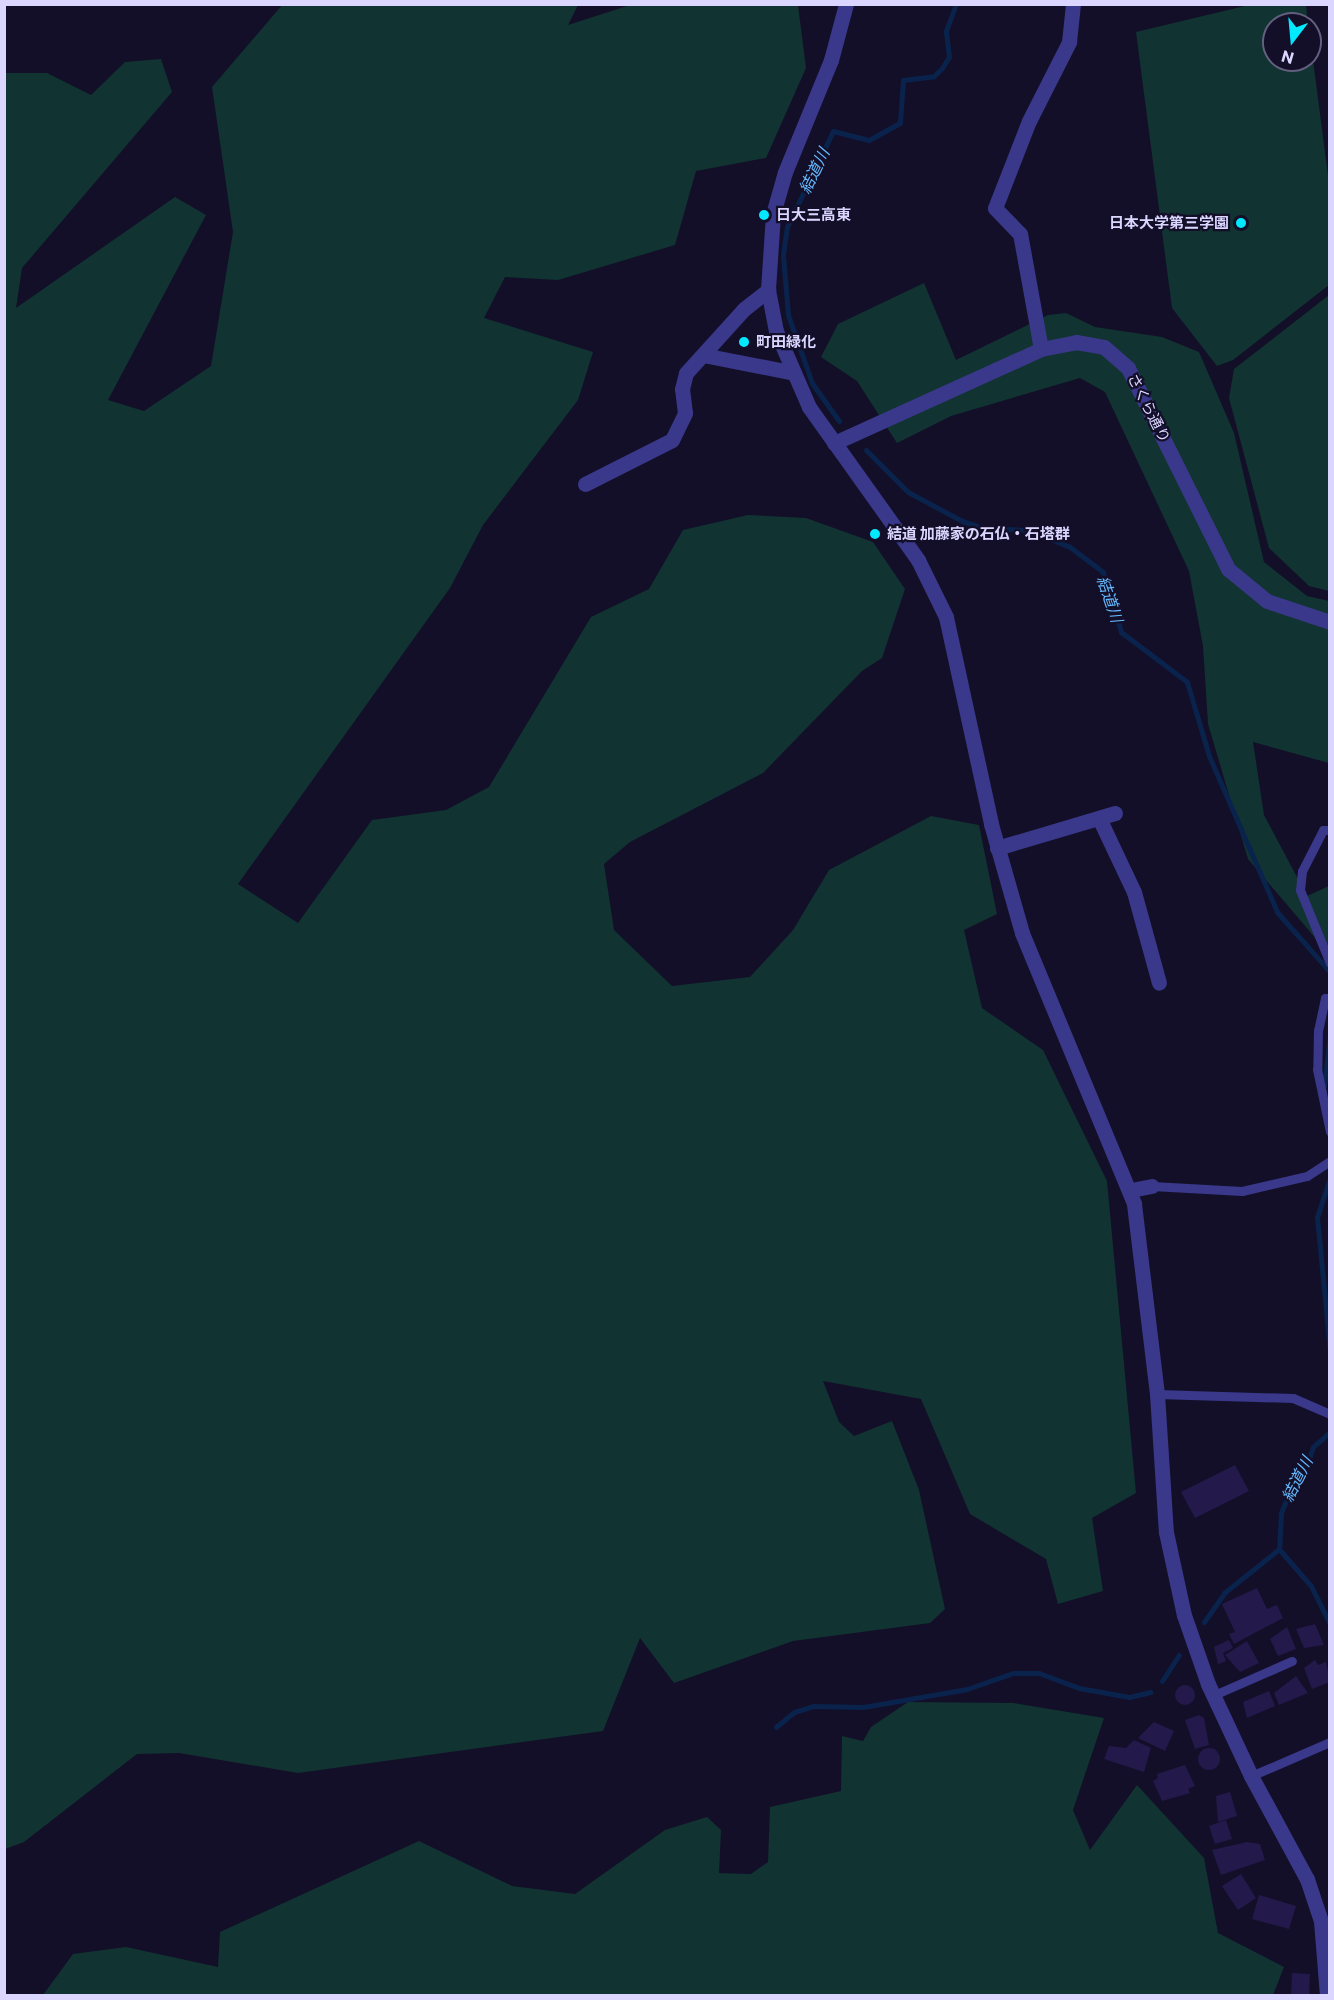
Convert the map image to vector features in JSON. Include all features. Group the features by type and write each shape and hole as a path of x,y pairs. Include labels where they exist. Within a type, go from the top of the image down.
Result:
{"street":[{"path":"846,4 831,60 779,194 770,237 768,290 790,372 834,443 918,560 946,617 997,848 1042,986 1131,1190 1157,1394 1166,1532 1184,1615 1214,1695 1251,1776 1307,1879 1321,1921 1327,1995"},
{"path":"1041,349 1020,234 995,208 1029,121 1069,42 1073,4"},
{"path":"585,484 672,440 685,413 682,389 686,373 768,290"},
{"name":"さくら通り","path":"834,443 1041,349 1076,342 1111,351 1128,368 1228,569 1267,601 1329,622"},
{"path":"703,354 790,372"},
{"path":"997,848 1115,813"},
{"path":"1099,818 1134,892 1159,983"},
{"path":"1131,1190 1152,1186"}],"lane":[{"path":"1329,830 1323,831 1302,871 1299,890 1329,963"},
{"path":"1329,998 1324,998 1318,1029 1317,1069 1329,1132"},
{"path":"1152,1186 1242,1191 1307,1176 1329,1161"},
{"path":"1157,1394 1293,1398 1329,1414"},
{"path":"1214,1695 1292,1661"},
{"path":"1251,1776 1329,1742"}],"green space":[{"path":"283,4 578,5 568,25 630,5 798,5 806,68 766,158 696,171 675,245 558,280 505,277 484,318 593,352 578,400 483,525 450,588 238,884 298,923 372,820 446,810 489,787 591,617 649,589 683,530 748,515 806,518 873,542 905,589 882,658 862,671 763,773 630,842 604,864 614,930 672,986 750,977 793,930 829,870 931,816 979,825 997,914 964,930 982,1008 1043,1050 1107,1181 1136,1493 1092,1518 1103,1591 1058,1604 1046,1559 970,1514 921,1399 823,1381 839,1422 854,1436 892,1421 919,1490 945,1609 930,1623 793,1641 674,1683 640,1638 603,1731 298,1773 179,1753 137,1754 24,1842 5,1849 5,73 47,73 91,95 125,62 161,59 172,92 22,268 16,308 175,197 206,215 108,400 144,411 211,366 233,232 212,87"},
{"path":"1249,5 1306,5 1307,12 1262,12 1262,72 1315,72 1329,183 1329,285 1233,360 1217,366 1172,308 1136,32"},
{"path":"924,283 956,360 1048,315 1066,313 1095,327 1162,337 1199,352 1234,433 1264,562 1307,596 1329,601 1329,763 1253,742 1264,815 1307,896 1329,886 1329,954 1248,859 1208,724 1203,646 1189,571 1105,392 1080,378 951,416 897,443 857,381 821,357 838,324"},
{"path":"1329,295 1329,591 1309,586 1269,548 1229,398 1234,369"},
{"path":"908,1702 1013,1703 1104,1718 1073,1810 1090,1850 1137,1785 1204,1858 1218,1933 1284,1967 1273,1995 43,1995 73,1954 126,1947 218,1967 220,1932 419,1841 512,1886 575,1894 665,1830 707,1817 721,1830 719,1873 751,1874 768,1862 770,1807 841,1791 842,1736 863,1741 871,1727"}],"building":[{"path":"1235,1465 1249,1491 1195,1518 1181,1492"},
{"path":"1257,1588 1267,1609 1277,1605 1283,1618 1234,1644 1229,1634 1235,1632 1222,1604"},
{"path":"1315,1624 1324,1645 1304,1648 1296,1629"},
{"path":"1287,1627 1296,1649 1278,1656 1270,1639"},
{"path":"1229,1640 1233,1648 1223,1653 1226,1661 1218,1664 1214,1647"},
{"path":"1247,1641 1259,1663 1240,1672 1225,1655"},
{"path":"1315,1660 1318,1665 1326,1662 1330,1682 1312,1689 1304,1668"},
{"path":"1296,1676 1308,1693 1279,1705 1274,1693"},
{"path":"1181,1685 1189,1685 1195,1691 1195,1699 1189,1705 1181,1705 1175,1699 1175,1691"},
{"path":"1269,1691 1275,1706 1247,1718 1243,1702"},
{"path":"1199,1715 1204,1718 1209,1745 1195,1749 1185,1720"},
{"path":"1154,1722 1174,1731 1165,1751 1138,1738"},
{"path":"1134,1740 1151,1748 1144,1772 1104,1759 1109,1746 1126,1748"},
{"path":"1209,1748 1217,1751 1220,1759 1217,1767 1209,1770 1201,1767 1198,1759 1201,1751"},
{"path":"1185,1765 1195,1786 1188,1789 1190,1793 1162,1801 1153,1781 1158,1778 1157,1774"},
{"path":"1230,1792 1237,1816 1218,1822 1216,1796"},
{"path":"1226,1820 1232,1839 1215,1844 1209,1826"},
{"path":"1247,1842 1260,1844 1265,1860 1221,1875 1212,1850"},
{"path":"1241,1874 1256,1898 1238,1910 1222,1886"},
{"path":"1259,1895 1296,1906 1289,1929 1252,1919"},
{"path":"1292,1973 1310,1974 1309,1996 1291,1996"}],"waterway":[{"name":"結道川","path":"839,421 812,383 788,315 783,255 787,227 833,131 869,140 900,123 903,80 934,76 942,68 949,57 946,31 956,4"},
{"name":"結道川","path":"866,450 908,492 962,521 983,528 1029,530 1070,547 1103,572 1121,632 1187,682 1209,756 1277,912 1330,972"},
{"name":"結道川","path":"1324,1086 1330,1035"},
{"name":"結道川","path":"1330,1178 1317,1217 1330,1353"},
{"name":"結道川","path":"1330,1432 1313,1447 1305,1470 1291,1489 1281,1513 1279,1549 1311,1586 1330,1624"},
{"path":"1204,1622 1224,1593 1279,1549"},
{"path":"1162,1681 1179,1655"},
{"path":"776,1727 794,1712 814,1706 863,1707 967,1689 1013,1673 1039,1673 1079,1688 1129,1697 1150,1692"}],"place":[{"name":"日大三高東","path":"764,215"},
{"name":"日本大学第三学園","path":"1241,223"},
{"name":"町田緑化","path":"744,342"},
{"name":"結道 加藤家の石仏・石塔群","path":"875,534"}]}
